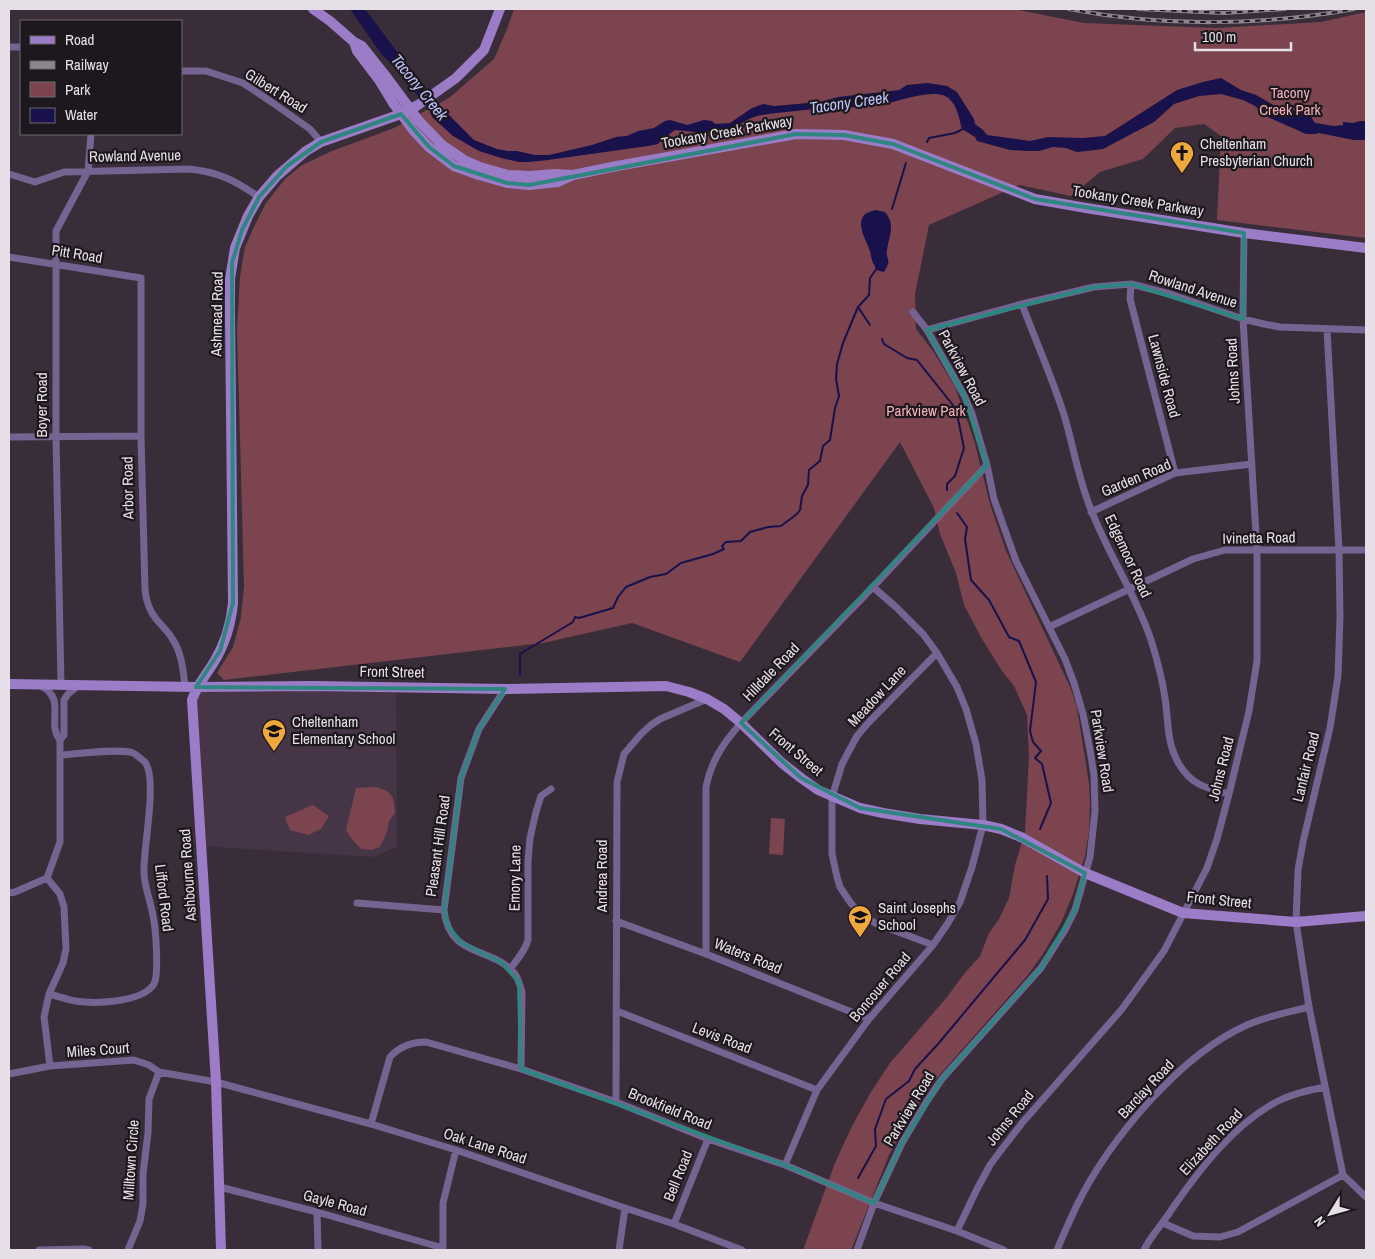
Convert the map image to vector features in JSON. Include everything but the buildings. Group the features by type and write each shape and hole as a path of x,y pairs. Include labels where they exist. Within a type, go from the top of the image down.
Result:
{"street":[{"name":"Tookany Creek Parkway","path":"313,9 354,42 362,46 386,75 419,121 442,145 464,160 508,175 573,175"},
{"name":"Ashmead Road","path":"196,687 220,651 232,616 234,583 230,279 235,248 248,216 259,197 288,166 306,151 321,142 410,109 456,78 484,50 500,9"},
{"name":"Gilbert Road","path":"182,72 206,72 243,83 310,129 321,142"},
{"name":"Tookany Creek Parkway","path":"410,109 413,130 429,147 454,166 507,183 529,185 558,182 573,175 617,166 796,134 844,135 893,144 1035,199 1244,233 1366,248"},
{"name":"Boyer Road","path":"61,684 56,437 56,231 88,171 91,135"},
{"name":"Rowland Avenue","path":"9,174 35,182 64,172 204,170 235,181 259,197"},
{"name":"Johns Road","path":"957,1231 990,1165 1022,1123 1122,1010 1164,951 1207,868 1217,839 1253,691 1257,661 1257,550 1243,319 1244,233"},
{"name":"Pitt Road","path":"9,258 141,278"},
{"name":"Arbor Road","path":"141,278 141,436 146,598 153,615 177,646 181,658 185,686"},
{"name":"Rowland Avenue","path":"927,330 1094,287 1131,284 1170,294 1243,319 1280,327 1366,330"},
{"name":"Lawnside Road","path":"1131,284 1130,300 1175,474"},
{"name":"Edgemoor Road","path":"1022,304 1057,394 1077,470 1092,512 1147,630 1155,652 1166,701 1168,736 1174,754 1183,770 1195,783 1229,794"},
{"name":"Parkview Road","path":"857,1250 874,1203 902,1143 927,1101 942,1079 1041,968 1065,930 1075,910 1085,873 1092,844 1096,811 1094,775 1083,714 1074,683 1016,561 1003,528 994,499 987,465 972,414 964,395 927,330 913,312"},
{"name":"Lanfair Road","path":"1327,329 1339,550 1340,617 1338,676 1330,728 1298,870 1296,922 1310,1007 1343,1175"},
{"path":"9,437 141,436"},
{"name":"Garden Road","path":"1092,512 1175,474 1252,464"},
{"name":"Hilldale Road","path":"706,954 706,787 717,754 729,736 741,723 873,587 987,465"},
{"name":"Ivinetta Road","path":"1049,627 1193,559 1225,550 1366,550"},
{"name":"Boncouer Road","path":"785,1165 818,1090 869,1019 933,945 960,902 983,825 980,761 972,728 957,687 937,653 923,634 873,587"},
{"name":"Meadow Lane","path":"933,945 877,924 860,914 850,902 840,887 832,854 832,797 842,764 857,736 937,653"},
{"path":"9,684 196,687"},
{"path":"9,893 47,878 60,842 60,740 56,734 53,695 36,684"},
{"path":"60,740 64,735 64,700 79,685"},
{"name":"Front Street","path":"196,687 313,686 505,689 666,686 707,698 741,723 782,764 818,790 860,808 920,819 983,825 1001,829 1023,838 1085,873 1183,913 1296,922 1366,916"},
{"name":"Ashbourne Road","path":"196,687 192,700 192,714 216,1082 221,1250"},
{"name":"Pleasant Hill Road","path":"505,689 479,729 461,778 444,910 448,926 461,943 468,948 501,962 510,969"},
{"name":"Andrea Road","path":"616,1102 617,782 624,754 631,744 651,725 670,714 707,698"},
{"name":"Lifford Road","path":"49,994 91,1002 128,1000 148,990 154,984 157,974 154,918 144,872 150,775 145,763 133,752 61,754"},
{"name":"Emory Lane","path":"510,969 522,953 528,940 528,861 530,838 541,796 551,789"},
{"path":"47,878 60,894 64,907 66,949 63,963 49,994 44,1017 50,1066"},
{"path":"358,904 444,910"},
{"name":"Waters Road","path":"616,921 706,954 869,1019"},
{"path":"510,969 516,975 522,992 521,1069"},
{"name":"Barclay Road","path":"1057,1250 1077,1204 1102,1163 1132,1122 1170,1081 1217,1041 1231,1033 1260,1019 1310,1007"},
{"name":"Levis Road","path":"617,1011 818,1090"},
{"name":"Brookfield Road","path":"371,1124 390,1057 394,1052 409,1044 417,1042 429,1043 521,1069 616,1102 708,1139 785,1165 874,1203 957,1231 1004,1250"},
{"name":"Miles Court","path":"9,1074 50,1066 134,1060 149,1065 159,1072 216,1082"},
{"name":"Milltown Circle","path":"128,1250 140,1221 143,1204 143,1174 148,1133 149,1100 159,1072"},
{"name":"Oak Lane Road","path":"216,1082 371,1124 456,1150 674,1224 742,1250"},
{"name":"Elizabeth Road","path":"1144,1250 1203,1166 1238,1130 1261,1111 1279,1101 1305,1091 1325,1087"},
{"name":"Bell Road","path":"674,1224 708,1139"},
{"path":"443,1249 444,1203 456,1150"},
{"path":"1163,1223 1193,1236 1220,1237 1238,1232 1343,1175 1366,1197"},
{"name":"Gayle Road","path":"220,1187 317,1212 443,1249"},
{"path":"619,1250 624,1208"},
{"path":"317,1212 318,1250"},
{"path":"39,1250 89,1250"}],"highlighted area":[{"path":"401,114 429,147 454,166 507,183 529,185 796,134 844,135 893,144 1035,199 1244,233 1243,319 1131,284 1094,287 927,330 964,395 987,465 741,723 801,778 860,808 1001,829 1085,873 1075,910 1041,968 942,1079 902,1143 874,1203 785,1165 521,1069 519,982 501,962 461,943 448,926 444,910 461,778 479,729 505,689 196,687 220,651 233,603 232,263 242,230 259,197 287,166 321,142"}],"shaded area":[{"path":"196,687 396,687 397,847 373,857 201,846"}],"green space":[{"path":"514,9 1013,9 1084,23 1216,28 1321,22 1366,12 1366,238 1217,220 1221,136 1204,124 1175,128 1143,159 1100,172 1071,196 1019,185 929,225 915,294 916,329 933,351 955,387 974,440 990,504 1006,551 1071,689 1077,708 1089,783 1089,831 1085,856 1073,894 1061,923 1043,954 1027,976 937,1078 916,1107 889,1155 851,1250 803,1250 835,1163 853,1124 890,1063 980,956 989,933 999,919 1009,898 1015,865 1025,832 1029,756 1027,715 1014,686 982,639 964,605 956,573 940,534 934,508 900,442 740,662 632,623 543,643 224,680 217,673 233,647 241,617 244,586 237,329 240,277 245,247 266,203 285,179 302,165 332,151 394,128 449,98 494,59"},
{"path":"376,787 392,796 395,813 389,821 387,832 380,847 372,850 361,849 346,830 356,788"},
{"path":"313,805 329,816 321,829 308,835 290,830 285,817"},
{"path":"771,818 785,819 783,855 769,854"}],"water":[{"name":"Tacony Creek","path":"350,9 365,9 421,82 424,89 474,140 497,149 535,155 549,155 616,137 627,136 638,131 654,128 670,120 687,125 704,120 712,121 715,124 730,123 752,108 763,104 774,106 820,102 838,97 899,90 907,85 928,83 947,86 957,92 974,119 975,124 987,135 1030,141 1048,137 1083,138 1105,136 1177,90 1221,78 1275,106 1311,117 1315,123 1334,126 1343,125 1343,122 1366,121 1366,140 1354,140 1319,133 1306,134 1268,117 1255,106 1243,100 1221,94 1199,96 1174,104 1154,122 1103,149 1077,152 1066,148 1053,147 1039,151 1010,150 977,141 975,137 962,129 957,111 949,99 938,94 930,94 872,106 825,108 766,114 753,117 723,132 704,134 675,130 658,144 548,160 519,162 479,151 453,136 432,117 428,107 394,66 382,55"},
{"path":"875,210 885,212 891,226 887,253 888,262 884,272 876,270 861,227 864,215"}],"waterway":[{"path":"927,142 929,138 955,133 963,129"},
{"path":"892,209 906,163"},
{"path":"870,325 858,307 869,295 870,278 877,268"},
{"path":"520,675 520,654 573,622 575,617 579,618 613,608 618,597 626,587 650,577 666,574 681,563 713,554 724,549 722,546 726,542 741,541 750,532 781,526 797,514 800,510 802,496 808,485 809,470 820,461 823,446 830,440 835,408 839,396 836,379 837,364 843,343 858,307"},
{"path":"882,339 884,344 907,358 917,360 956,409 964,448 955,476 947,484 947,490"},
{"path":"957,513 967,527 965,539 971,580 989,600 1009,637 1019,641 1036,682 1030,731 1033,742 1041,751 1035,758 1042,764 1051,803 1040,829"},
{"path":"858,1178 876,1146 875,1129 886,1099 909,1081 915,1069 1025,940 1048,899 1047,876"}],"railway":[{"path":"1069,9 1140,19 1212,22 1283,19 1354,9"},
{"path":"1138,9 1224,13 1285,9"}],"place":[{"name":"Cheltenham Presbyterian Church","path":"1182,174"},
{"name":"Cheltenham Elementary School","path":"274,752"},
{"name":"Saint Josephs School","path":"860,938"}],"park label":[{"name":"Tacony Creek Park","path":"1290,102"},
{"name":"Parkview Park","path":"926,411"}]}
